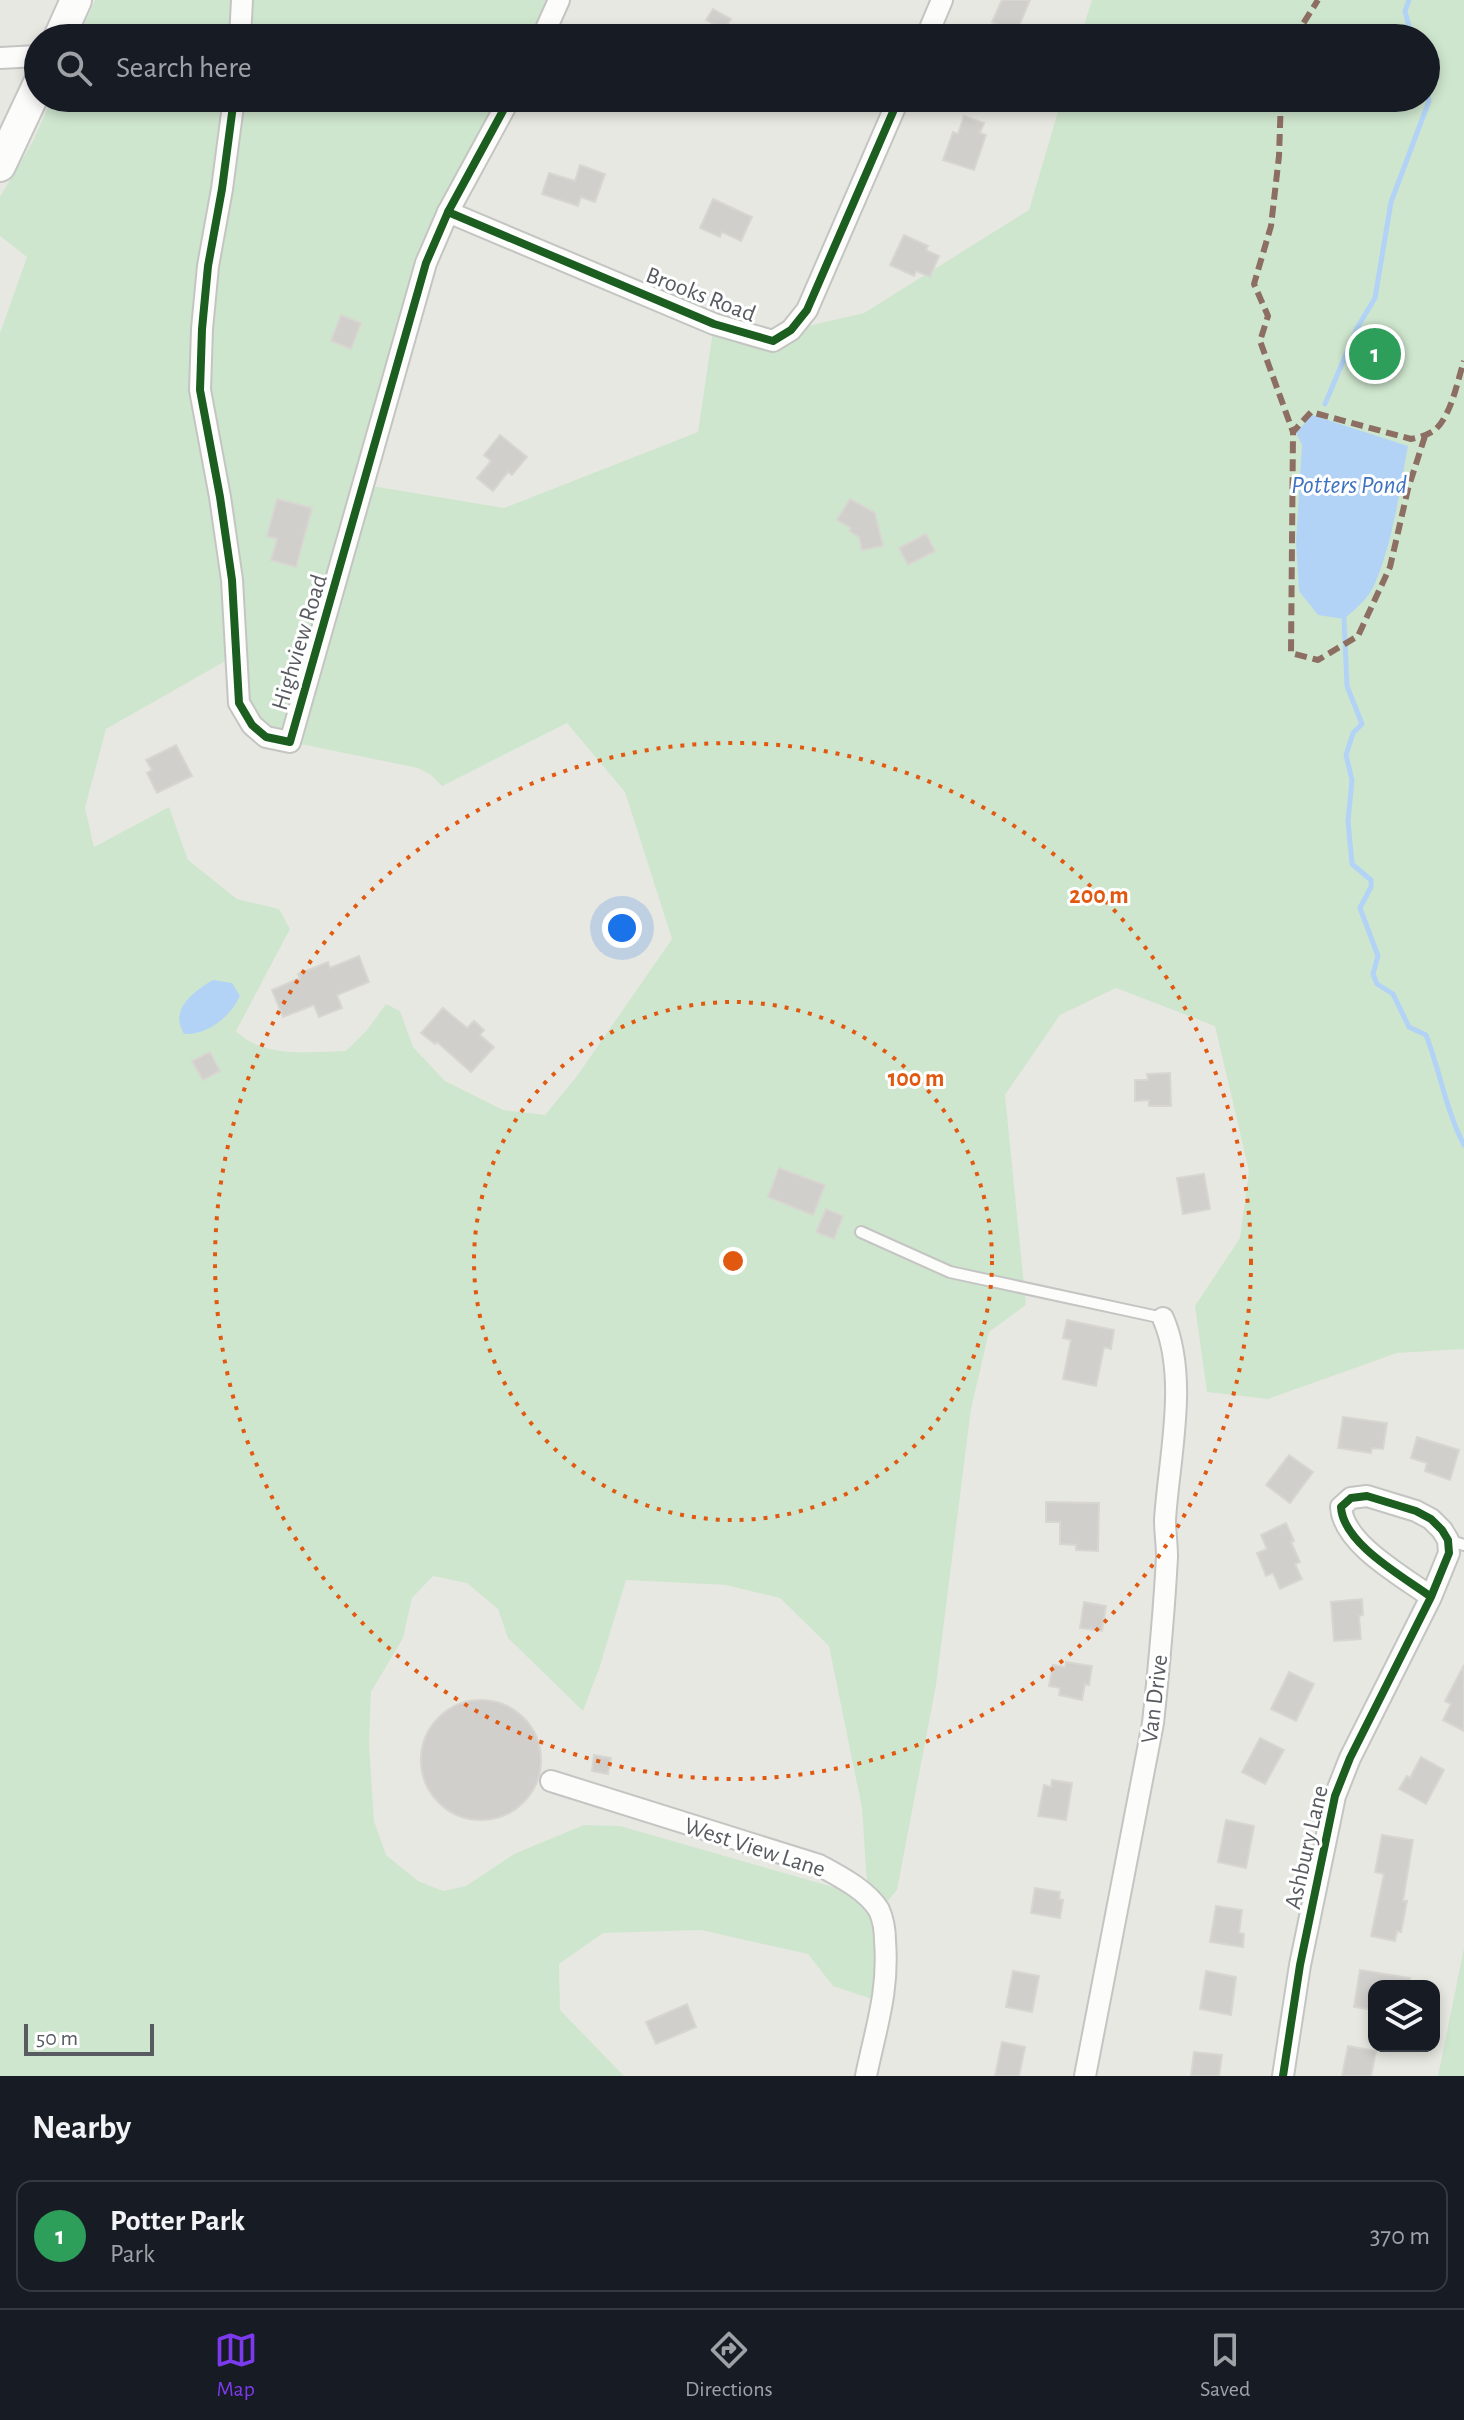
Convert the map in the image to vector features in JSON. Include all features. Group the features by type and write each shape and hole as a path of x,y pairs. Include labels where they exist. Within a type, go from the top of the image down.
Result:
{"street":[{"path":"65,24 76,0"},
{"path":"241,24 242,0"},
{"path":"548,24 559,0"},
{"path":"932,24 942,0"},
{"path":"0,58 24,57"},
{"path":"0,166 25,112"},
{"name":"Highview Road","path":"232,112 208,266 200,390 232,580 239,703 252,725 266,737 290,742 426,263 448,212 502,112"},
{"name":"Brooks Road","path":"448,212 714,324 773,341 791,330 807,310 893,112"},
{"name":"Van Drive","path":"1085,2076 1153,1723 1160,1664 1167,1552 1165,1525 1176,1379 1170,1335 1163,1318"},
{"name":"Ashbury Lane","path":"1283,2076 1300,1965 1335,1796 1350,1758 1431,1597 1449,1553 1456,1543 1431,1519 1386,1500 1367,1496 1351,1498 1341,1507 1342,1518 1358,1543 1431,1597"},
{"name":"West View Lane","path":"551,1781 819,1865 868,1899 879,1911 885,1931 887,1967 884,2003 866,2076"}],"lane":[{"path":"861,1232 950,1272 1163,1318"}],"green space":[{"path":"95,0 559,0 548,24 84,24"},
{"path":"1092,0 1464,0 1464,1349 1397,1353 1268,1399 1207,1392 1195,1306 1240,1238 1249,1171 1215,1026 1116,988 1060,1015 1005,1095 1026,1305 989,1332 971,1409 936,1685 897,1890 879,1911 884,2003 833,1986 808,1954 701,1930 603,1933 559,1964 560,2010 624,2076 0,2076 0,333 27,257 0,236 0,197 33,141 46,112 502,112 448,212 366,485 504,508 698,432 714,324 749,335 791,330 864,313 1029,210 1058,112 1440,112 1440,24 1084,24","holes":["236,655 252,725 266,737 418,768 442,786 567,723 625,792 672,939 577,1076 545,1115 503,1110 445,1081 413,1047 400,1011 386,1004 346,1051 288,1052 247,1040 236,1031 290,929 279,909 237,899 188,860 169,807 94,847 85,808 106,729","433,1576 467,1583 498,1609 508,1638 583,1711 626,1580 726,1585 780,1598 829,1646 862,1808 868,1898 849,1883 833,1887 620,1826 584,1825 514,1854 466,1886 443,1891 418,1881 386,1855 374,1821 369,1744 371,1692 403,1638 412,1598"]},
{"path":"1464,1948 1464,2076 1438,2076"}],"water":[{"name":"Potters Pond","path":"1312,415 1408,446 1382,565 1370,592 1344,619 1318,615 1299,591 1296,543 1302,445 1296,433"},
{"path":"213,980 232,983 240,996 230,1011 210,1028 184,1034 179,1017 181,1009 191,996"}],"building":[{"path":"1002,0 1030,0 1020,24 992,22"},
{"path":"713,9 731,19 728,24 713,24 706,20"},
{"path":"964,116 984,123 980,133 986,135 974,170 943,160 953,132 958,134"},
{"path":"580,165 605,174 595,202 581,197 578,206 542,194 549,173 575,181"},
{"path":"713,199 752,217 741,241 722,232 720,237 700,228"},
{"path":"904,235 928,246 926,250 939,256 930,277 916,271 914,276 890,265"},
{"path":"341,315 361,323 351,349 331,341"},
{"path":"500,435 527,457 512,475 508,472 493,491 477,478 491,461 484,455"},
{"path":"277,499 312,508 296,567 271,560 277,539 267,536"},
{"path":"850,499 875,513 883,546 862,550 859,537 837,520"},
{"path":"926,534 935,551 908,565 899,548"},
{"path":"176,745 192,776 157,793 147,773 152,770 146,760"},
{"path":"359,956 369,982 337,995 342,1008 319,1017 314,1005 283,1017 272,990 300,978 298,974 328,962 330,968"},
{"path":"443,1008 467,1028 474,1021 484,1030 480,1035 494,1047 471,1072 437,1042 435,1044 421,1033"},
{"path":"210,1052 220,1071 203,1080 192,1061"},
{"path":"1170,1073 1171,1106 1149,1106 1149,1100 1135,1101 1135,1080 1148,1080 1147,1074"},
{"path":"779,1168 825,1185 813,1215 768,1197"},
{"path":"1204,1174 1210,1209 1183,1214 1177,1178"},
{"path":"826,1209 843,1216 834,1239 816,1232"},
{"path":"1067,1320 1114,1330 1111,1349 1104,1347 1096,1386 1063,1379 1071,1340 1063,1338"},
{"path":"1343,1417 1387,1423 1383,1449 1372,1448 1371,1453 1338,1448"},
{"path":"1417,1437 1459,1450 1450,1480 1425,1471 1427,1463 1411,1458"},
{"path":"1289,1455 1313,1472 1290,1503 1266,1485"},
{"path":"1046,1502 1099,1503 1098,1551 1076,1550 1076,1545 1060,1544 1060,1522 1046,1522"},
{"path":"1286,1523 1300,1562 1295,1564 1302,1579 1280,1589 1273,1573 1266,1576 1257,1553 1267,1549 1261,1535"},
{"path":"1362,1599 1363,1615 1359,1616 1361,1639 1334,1641 1331,1602"},
{"path":"1084,1602 1106,1606 1102,1631 1080,1628"},
{"path":"1066,1662 1092,1666 1089,1685 1085,1684 1082,1700 1059,1695 1060,1688 1049,1686 1053,1665 1065,1667"},
{"path":"1464,1665 1464,1731 1443,1720 1451,1704 1445,1701"},
{"path":"1289,1672 1314,1684 1296,1721 1271,1709"},
{"path":"481,1700 504,1705 523,1718 536,1737 541,1760 536,1783 523,1802 504,1815 481,1820 458,1815 439,1802 426,1783 421,1760 426,1737 439,1718 458,1705"},
{"path":"1260,1738 1284,1750 1265,1784 1242,1772"},
{"path":"594,1755 611,1758 608,1774 592,1771"},
{"path":"1421,1757 1444,1770 1426,1804 1399,1789 1407,1776 1410,1778"},
{"path":"1052,1780 1072,1783 1066,1820 1038,1816 1044,1785 1051,1787"},
{"path":"1226,1820 1254,1826 1246,1868 1218,1862"},
{"path":"1382,1835 1413,1840 1403,1901 1407,1901 1401,1932 1397,1931 1395,1941 1371,1936 1384,1874 1375,1872"},
{"path":"1035,1888 1060,1892 1059,1899 1063,1900 1060,1918 1031,1913"},
{"path":"1216,1906 1242,1910 1239,1933 1244,1934 1243,1947 1210,1942"},
{"path":"1360,1970 1410,1978 1368,1980 1368,2009 1354,2007"},
{"path":"1013,1971 1039,1976 1032,2012 1006,2007"},
{"path":"1206,1971 1236,1977 1231,2015 1200,2009"},
{"path":"687,2004 696,2027 656,2044 646,2022"},
{"path":"1002,2042 1025,2047 1019,2076 995,2076"},
{"path":"1348,2046 1376,2052 1371,2076 1342,2076"},
{"path":"1194,2052 1222,2055 1219,2076 1191,2076"}],"waterway":[{"path":"1408,24 1405,11 1409,0"},
{"path":"1325,404 1357,328 1375,298 1391,202 1425,112"},
{"path":"1344,619 1347,686 1362,724 1353,733 1346,755 1352,780 1348,821 1352,864 1371,880 1371,887 1360,908 1378,956 1373,974 1377,984 1393,994 1409,1027 1426,1035 1452,1119 1464,1145"}],"marked path":[{"path":"1303,24 1318,0"},
{"path":"1281,112 1271,226 1254,284 1268,316 1260,341 1293,432"},
{"path":"1425,436 1408,489 1390,567 1358,636 1318,660 1291,653 1293,432 1311,412 1411,439 1427,434 1436,429 1446,415 1464,361"}],"cycle path":[{"path":"232,112 208,266 200,390 232,580 239,703 252,725 266,737 290,742 426,263 448,212 502,112"},
{"path":"448,212 714,324 773,341 791,330 807,310 893,112"},
{"path":"1283,2076 1300,1965 1335,1796 1350,1758 1431,1597 1449,1553 1448,1540 1431,1519 1416,1511 1367,1496 1351,1498 1341,1507 1344,1521 1352,1534 1377,1558 1431,1597"}],"place":[{"name":"Potter Park","path":"1375,354"}]}
